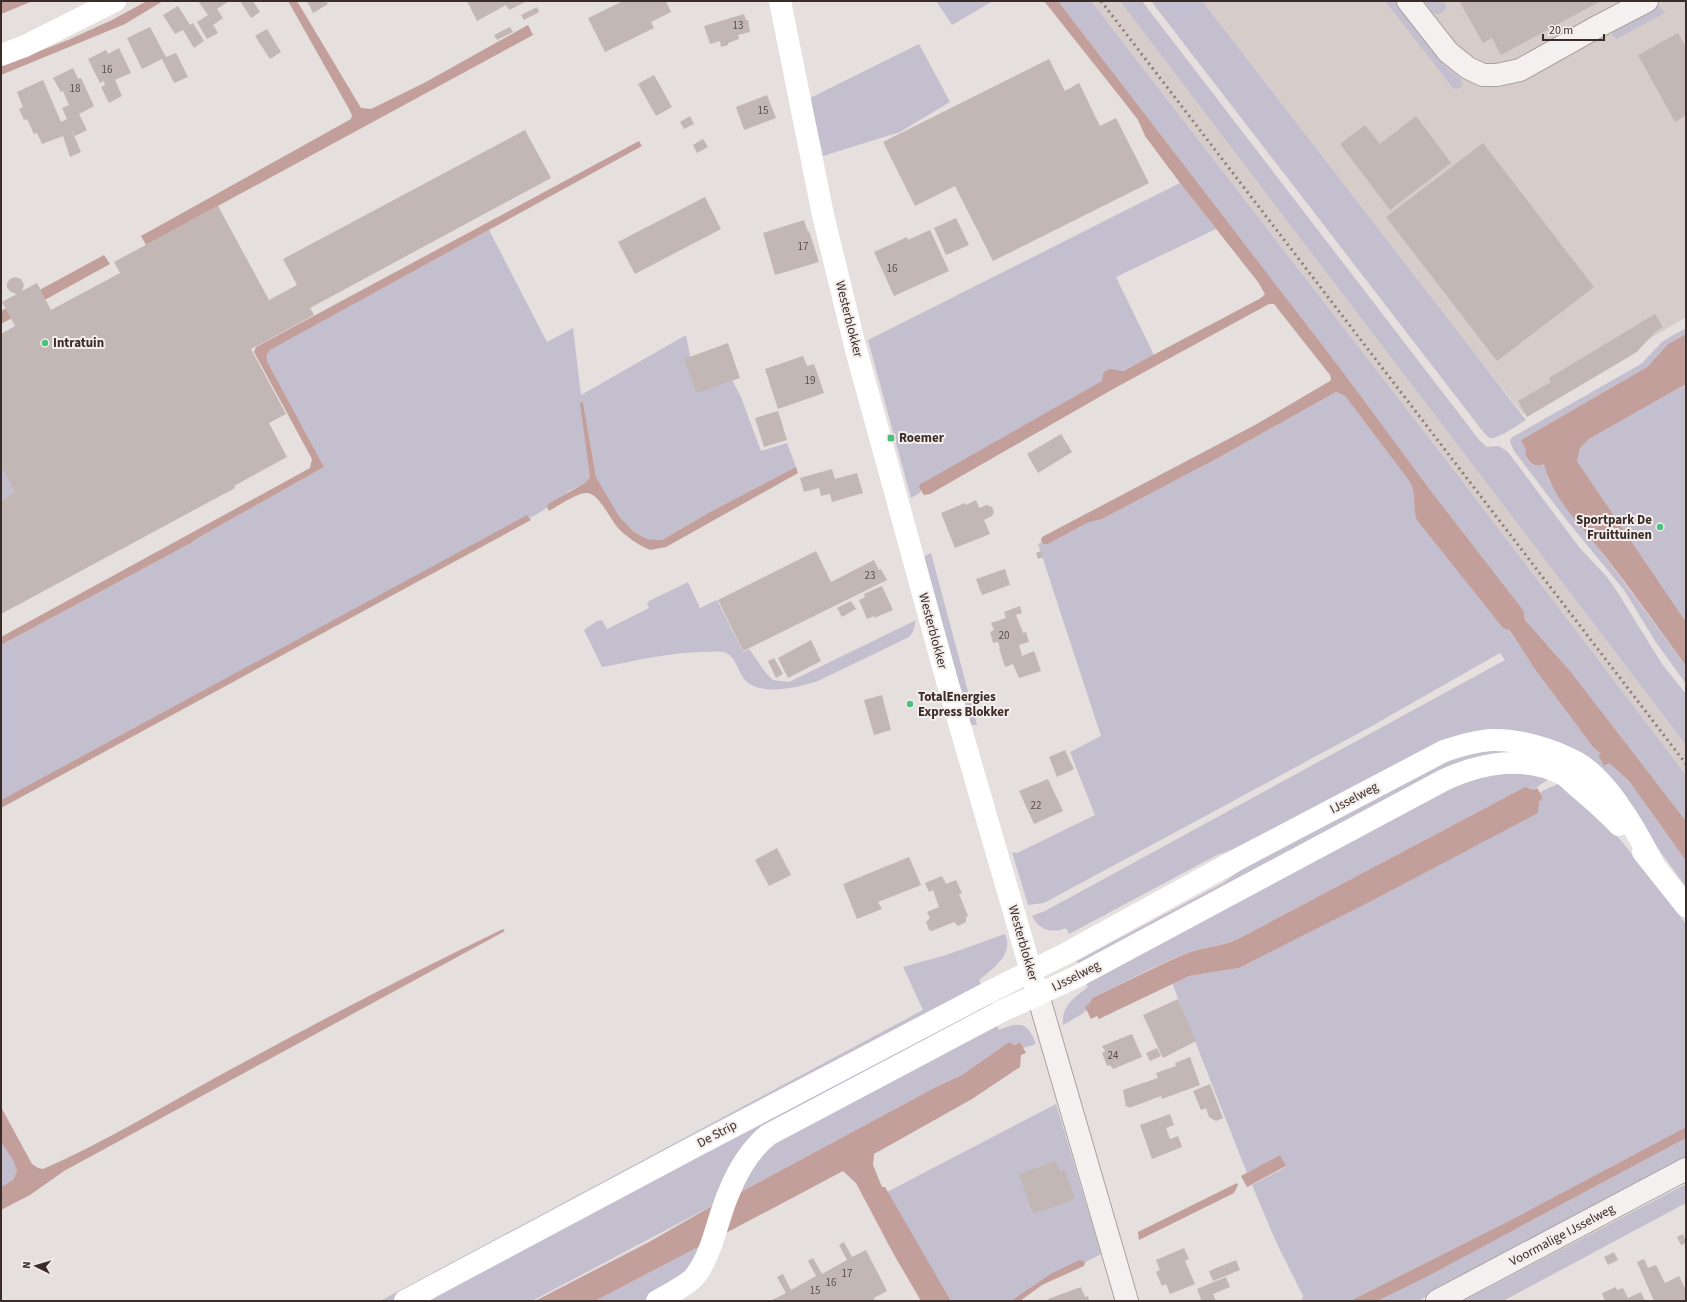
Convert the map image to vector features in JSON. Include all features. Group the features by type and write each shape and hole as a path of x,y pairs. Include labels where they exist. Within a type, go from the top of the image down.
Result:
{"street":[{"path":"1,55 25,46 115,1"},
{"name":"Westerblokker","path":"780,1 823,215 856,350 947,681 1127,1301"},
{"path":"1408,1 1448,52 1468,68 1483,75 1497,75 1520,70 1647,1"},
{"name":"IJsselweg","path":"1031,970 1068,953 1244,856 1444,751 1482,741 1505,740 1530,745 1577,762 1598,780 1622,810 1653,863"},
{"name":"IJsselweg","path":"1038,995 1076,977 1444,780 1465,770 1492,765 1520,762 1542,766 1563,775 1605,810 1653,863 1686,906"},
{"name":"De Strip","path":"405,1301 706,1140 1031,970"},
{"path":"658,1301 695,1277 710,1249 729,1190 744,1161 756,1146 768,1135 1002,1011 1038,995"},
{"name":"Voormalige IJsselweg","path":"1437,1301 1686,1169"}],"shaded area":[{"path":"33,1 1,14 1,2"},
{"path":"147,1 163,1 125,24 1,75 1,66 68,40 112,20"},
{"path":"288,1 297,1 361,108 371,109 424,83 528,25 533,35 146,245 141,236 351,119 352,115 349,109"},
{"path":"936,1 993,1 952,25"},
{"path":"1044,1 1058,1 1340,368 1434,495 1524,611 1525,620 1571,672 1686,821 1686,861 1629,781 1609,763 1604,766 1598,755 1601,754 1593,747 1534,668 1509,630 1503,628 1417,520 1410,482 1345,396 1336,392 1218,458 1102,519 1087,523 1048,544 1043,544 1041,540 1042,537 1255,425 1330,381 1330,375 1274,304 1269,304 1115,388 930,494 924,495 919,488 920,484 1102,381 1105,371 1112,369 1123,371 1261,298 1265,294 1258,282 1145,136 1138,120"},
{"path":"1058,1 1091,1 1463,482 1686,775 1686,821 1571,672 1525,620 1524,611 1434,495 1340,368"},
{"path":"1091,1 1120,1 1198,102 1686,745 1686,775 1463,482"},
{"path":"1120,1 1142,1 1480,441 1487,447 1499,446 1508,452 1579,547 1607,577 1662,664 1686,694 1686,745"},
{"path":"1151,1 1202,1 1526,420 1498,437 1490,438 1484,433"},
{"path":"1188,1 1686,1 1686,317 1524,415"},
{"path":"1385,1 1395,1 1444,65 1461,79 1462,86 1457,89 1453,88"},
{"path":"1424,1 1443,1 1447,8 1440,14 1434,14"},
{"path":"1659,6 1665,12 1663,14 1617,39 1612,36 1614,30"},
{"path":"919,44 950,102 900,132 823,156 810,98"},
{"path":"639,141 642,146 270,350 267,355 267,361 324,467 191,543 1,645 1,637 310,468 312,459 254,352 256,347"},
{"path":"1180,183 1216,229 1116,277 1154,355 1103,379 1103,381 924,482 919,488 921,492 911,498 868,340"},
{"path":"489,230 547,342 573,328 581,395 686,335 696,387 732,380 741,397 761,451 787,443 796,467 710,512 662,540 647,539 634,532 619,516 596,477 583,402 581,403 590,474 590,477 585,483 569,491 547,508 530,518 526,516 1,800 1,645 191,543 324,467 267,361 268,352"},
{"path":"104,255 110,264 1,324 1,311"},
{"path":"1686,328 1686,334 1668,344 1647,367 1521,440 1526,450 1525,455 1532,465 1537,466 1544,463 1549,481 1686,666 1686,684 1655,641 1624,590 1568,522 1514,451 1510,442 1511,438 1641,364 1663,341"},
{"path":"1686,334 1686,384 1589,439 1580,448 1577,461 1686,622 1686,666 1618,573 1562,502 1554,490 1544,464 1537,466 1531,463 1525,455 1526,450 1521,440 1647,367 1668,344"},
{"name":"Sportpark De Fruittuinen","path":"1686,384 1686,622 1577,461 1580,448 1589,439"},
{"path":"1336,392 1345,396 1410,482 1414,494 1414,507 1519,644 1534,668 1593,747 1601,754 1599,755 1604,765 1609,763 1629,781 1686,861 1686,887 1612,785 1516,733 1264,838 1217,855 1069,934 1066,928 1051,931 1042,928 1032,916 1045,911 1505,660 1500,653 1370,727 1044,903 1028,905 1012,852 1017,853 1095,815 1070,752 1101,736 1038,544 1042,542 1043,544 1048,544 1087,523 1102,519 1218,458"},
{"path":"583,402 596,477 619,516 634,532 647,539 662,540 710,512 796,467 798,473 666,547 650,550 629,538 622,532 600,502 591,494 586,493 578,495 549,511 547,507 548,504 585,483 590,477 580,403"},
{"path":"1,465 22,505 1,515"},
{"path":"527,515 531,520 1,808 1,800"},
{"path":"931,553 977,725 969,725 922,558"},
{"path":"688,582 700,608 717,600 743,652 749,649 766,673 773,680 789,682 916,620 913,632 909,637 818,681 791,688 770,689 752,685 745,680 731,656 723,652 691,652 653,657 602,667 584,630 597,621 602,620 607,629 649,608 647,604 649,601"},
{"path":"1517,748 1513,755 1079,968 1077,961 1223,883 1272,847 1451,755"},
{"path":"1498,770 1550,778 1533,790 1525,787 1238,939 1191,952 1173,959 1092,998 1086,1007 1087,1010 1063,1025 1064,1012 1067,1007 1074,998 1088,987 1085,981 1454,781"},
{"path":"1560,783 1597,812 1632,854 1686,924 1686,1127 1509,1221 1350,1301 1301,1301 1303,1296 1277,1244 1252,1185 1286,1167 1280,1155 1247,1173 1172,983 1189,976 1239,968 1360,907 1539,802 1543,798 1540,792"},
{"path":"1525,787 1533,790 1537,788 1543,798 1539,802 1538,813 1360,907 1239,968 1189,976 1099,1019 1097,1016 1091,1019 1085,1007 1089,1004 1092,998 1183,955 1238,939"},
{"path":"503,929 505,931 64,1171 30,1195 1,1210 1,1187 13,1180 17,1171 13,1160 1,1142 1,1107 32,1164 43,1169 109,1137 358,1002"},
{"path":"1005,934 1007,948 1004,955 996,966 979,980 981,985 395,1301 380,1301 923,1010 903,967 946,955"},
{"path":"991,996 993,1005 764,1128 719,1202 532,1301 418,1301"},
{"path":"996,1024 999,1030 1013,1025 1022,1025 1030,1031 1036,1044 1023,1048 1020,1042 1015,1045 1009,1042 962,1075 936,1087 739,1193 744,1174 769,1145"},
{"path":"1009,1042 1015,1045 1020,1042 1026,1053 1021,1055 1020,1067 972,1099 874,1154 873,1165 882,1187 885,1187 951,1301 921,1301 893,1253 856,1183 843,1171 724,1234 739,1193 936,1087 962,1075"},
{"path":"1056,1104 1101,1254 1011,1301 951,1301 887,1192"},
{"path":"1686,1127 1686,1138 1426,1277 1377,1301 1350,1301 1509,1221"},
{"path":"1686,1138 1686,1159 1418,1301 1377,1301 1525,1224"},
{"path":"1,1142 13,1160 17,1171 13,1180 1,1187"},
{"path":"1280,1155 1286,1166 1247,1187 1241,1176"},
{"path":"1237,1183 1238,1185 1234,1193 1139,1240 1138,1232"},
{"path":"1686,1184 1686,1203 1503,1301 1463,1301"},
{"path":"719,1202 704,1244 595,1301 535,1301 649,1242"},
{"path":"704,1244 678,1281 645,1301 595,1301"},
{"path":"1080,1260 1085,1262 1084,1266 1042,1285 1020,1301 1011,1301 1052,1273"}],"building":[{"path":"198,1 229,1 217,9 223,18 213,25 218,33 207,39 197,22 208,15"},
{"path":"240,1 253,1 260,12 251,18"},
{"path":"307,1 326,1 328,4 313,13"},
{"path":"467,1 527,1 509,10 506,5 477,21"},
{"path":"623,1 666,1 671,12 651,22 654,28 605,52 588,18"},
{"path":"1459,1 1601,1 1501,55 1492,38 1483,43"},
{"path":"178,6 190,25 193,23 204,41 194,48 183,30 175,34 163,15"},
{"path":"537,7 539,12 524,20 521,15"},
{"path":"744,14 746,20 748,20 750,32 738,35 739,39 728,43 728,45 721,47 720,41 710,44 704,26"},
{"path":"150,27 166,57 176,53 188,77 174,83 162,59 142,69 127,38"},
{"path":"510,27 513,32 497,40 494,35"},
{"path":"267,29 281,52 270,59 255,36"},
{"path":"1678,33 1686,47 1686,115 1675,122 1638,55"},
{"path":"119,48 131,73 115,80 122,96 109,103 101,87 105,85 104,81 100,83 88,59 106,50 108,54"},
{"path":"1049,59 1065,91 1079,83 1100,126 1116,118 1149,183 993,261 955,186 915,206 883,142"},
{"path":"73,68 78,79 81,78 94,106 79,114 87,130 75,136 70,126 81,152 70,157 63,136 42,144 37,133 34,134 27,119 24,120 19,109 23,107 17,92 43,80 61,122 67,119 62,108 69,105 63,91 61,92 53,78"},
{"path":"654,75 672,107 656,116 638,84"},
{"path":"767,95 776,118 744,130 736,107"},
{"path":"690,116 694,124 684,129 680,122"},
{"path":"1416,116 1451,163 1390,210 1340,144 1365,125 1380,144"},
{"path":"525,130 551,178 310,308 314,315 251,349 286,414 269,423 287,457 234,486 235,488 1,614 1,501 15,492 1,466 1,334 15,326 2,302 17,294 11,292 7,288 7,283 10,279 15,277 21,279 24,285 22,291 37,283 51,310 120,273 114,262 218,206 269,300 297,285 283,259"},
{"path":"703,139 708,147 697,153 693,145"},
{"path":"1483,143 1594,287 1497,361 1386,217"},
{"path":"705,197 721,229 635,274 618,242"},
{"path":"956,218 969,245 946,255 934,228"},
{"path":"804,220 819,262 775,275 763,233"},
{"path":"930,230 949,271 894,296 874,252 907,237 908,240"},
{"path":"1655,314 1663,327 1654,333 1637,352 1527,417 1518,401 1551,382 1549,378"},
{"path":"728,343 740,378 696,393 684,359"},
{"path":"803,356 807,366 814,364 824,393 778,409 765,369"},
{"path":"778,411 787,440 764,447 755,418"},
{"path":"1061,434 1072,452 1038,473 1027,454"},
{"path":"832,469 835,479 857,473 863,493 832,502 830,494 821,496 819,488 804,492 800,478"},
{"path":"976,500 979,508 987,505 992,507 994,512 992,516 984,520 990,534 955,548 941,513 965,503 966,505"},
{"path":"816,551 831,582 874,560 879,570 881,569 887,580 743,651 718,600"},
{"path":"1041,551 1043,557 1038,559 1036,553"},
{"path":"1005,569 1010,585 982,595 976,579"},
{"path":"882,586 893,610 874,618 874,616 867,619 859,600 865,597 864,594"},
{"path":"851,601 856,609 842,617 837,608"},
{"path":"1020,606 1022,613 1016,615 1023,633 1026,632 1029,642 1019,645 1022,656 1034,651 1041,671 1019,678 1013,664 1005,667 998,642 993,643 990,632 994,630 991,623 1006,618 1004,612"},
{"path":"811,640 821,661 788,678 778,658"},
{"path":"774,658 783,674 776,678 768,661"},
{"path":"882,695 891,730 874,735 864,700"},
{"path":"1065,750 1074,769 1057,777 1049,757"},
{"path":"1048,779 1063,811 1034,824 1019,791"},
{"path":"777,848 791,875 769,886 755,860"},
{"path":"909,857 921,885 878,902 882,909 857,919 843,884"},
{"path":"942,876 946,884 956,880 962,893 959,894 968,916 966,917 966,922 958,926 954,922 932,931 929,930 926,922 930,918 927,912 939,907 933,890 929,892 925,883"},
{"path":"1178,999 1196,1041 1163,1058 1143,1015"},
{"path":"1132,1034 1142,1057 1113,1069 1110,1065 1107,1066 1102,1053 1105,1051 1102,1046"},
{"path":"1157,1048 1161,1056 1150,1061 1146,1053"},
{"path":"1190,1057 1200,1085 1162,1099 1161,1096 1129,1108 1128,1106 1126,1107 1123,1090 1158,1078 1156,1073 1176,1066 1175,1063"},
{"path":"1210,1084 1223,1118 1216,1121 1209,1117 1206,1108 1201,1110 1193,1091"},
{"path":"1170,1114 1174,1125 1166,1128 1170,1139 1178,1136 1182,1147 1152,1159 1140,1125"},
{"path":"1056,1161 1060,1171 1065,1170 1075,1199 1033,1214 1019,1174"},
{"path":"1683,1234 1686,1243 1681,1245 1677,1237"},
{"path":"844,1242 852,1257 866,1250 887,1291 874,1298 875,1301 772,1300 786,1293 777,1277 783,1274 791,1290 816,1276 808,1261 813,1258 822,1274 847,1260 839,1245"},
{"path":"1184,1248 1189,1259 1185,1261 1195,1284 1170,1294 1166,1284 1162,1286 1156,1272 1160,1270 1156,1260"},
{"path":"1614,1252 1618,1260 1608,1265 1604,1257"},
{"path":"1644,1259 1648,1268 1656,1265 1665,1283 1679,1276 1686,1290 1686,1301 1654,1301 1637,1262"},
{"path":"1236,1260 1240,1270 1213,1281 1209,1271"},
{"path":"1226,1277 1230,1287 1213,1294 1216,1301 1198,1301 1201,1299 1197,1289"},
{"path":"1081,1287 1085,1297 1088,1296 1089,1301 1049,1301 1048,1299"},
{"path":"1616,1287 1617,1290 1623,1288 1628,1298 1641,1292 1645,1301 1605,1301 1602,1293"}],"railway":[{"path":"1101,1 1686,764"}],"place":[{"name":"Intratuin","path":"45,343"},
{"name":"Roemer","path":"891,438"},
{"name":"Sportpark De Fruittuinen","path":"1660,527"},
{"name":"TotalEnergies Express Blokker","path":"910,704"}]}
